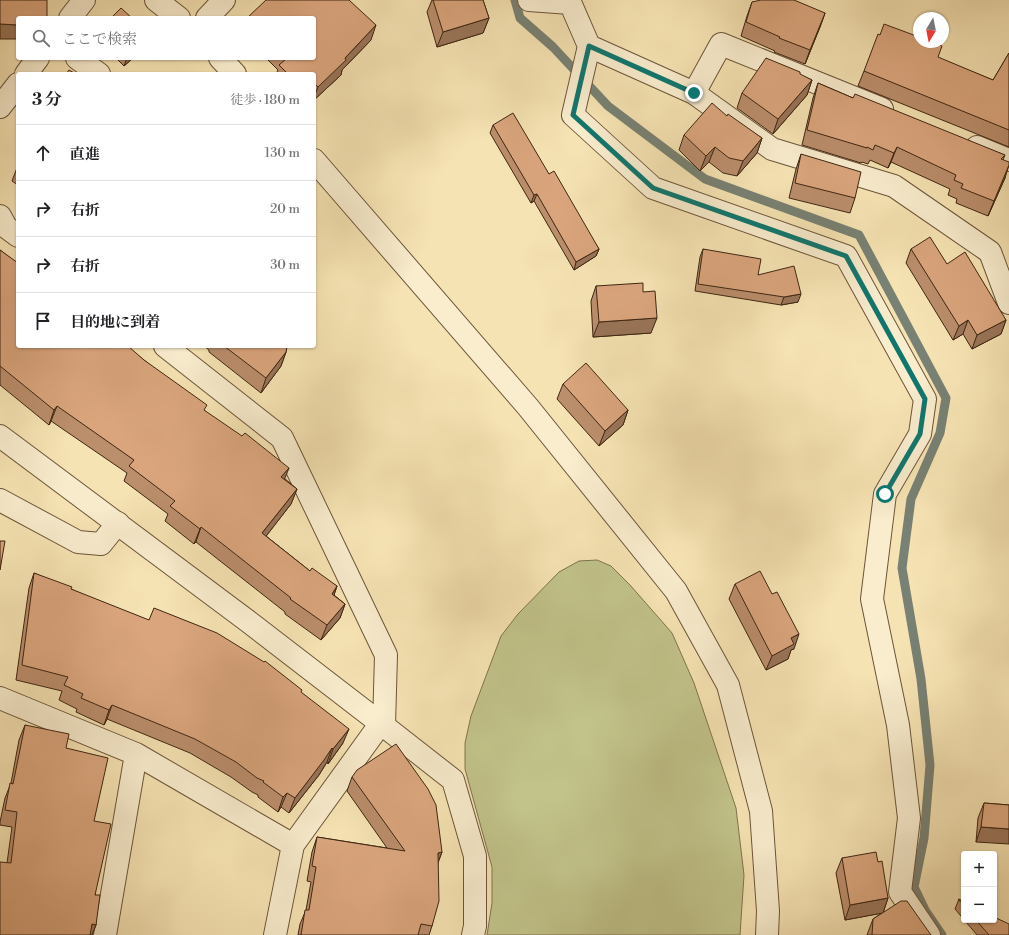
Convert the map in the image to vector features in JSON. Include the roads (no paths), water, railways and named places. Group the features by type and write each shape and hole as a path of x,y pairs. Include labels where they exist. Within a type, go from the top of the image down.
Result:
{"street":[{"path":"72,16 84,0"},
{"path":"156,0 176,16"},
{"path":"209,16 224,0"},
{"path":"530,0 569,1 589,46 573,115 653,188 846,256 925,399 920,434 885,494 872,599 898,725 908,818 900,892 929,935"},
{"path":"694,93 721,44 898,115"},
{"path":"589,46 694,93 772,149 894,186 990,252 1009,303"},
{"path":"28,72 36,60"},
{"path":"80,60 96,72"},
{"path":"222,60 233,72"},
{"path":"0,107 16,87"},
{"path":"957,139 1009,160"},
{"path":"316,162 528,407 676,591 728,685 761,811 768,911 767,935"},
{"path":"0,216 6,227 16,234"},
{"path":"168,348 282,438 386,655 382,724 293,845 275,935"},
{"path":"0,436 118,523 382,724 453,780 475,856 475,926 473,935"},
{"path":"0,500 78,542 101,544 118,523"},
{"path":"0,698 136,754 293,845"},
{"path":"105,935 136,754"}],"waterway":[{"path":"515,0 520,18 553,47 608,106 705,179 859,235 946,398 940,433 911,499 902,568 921,679 930,765 924,838 914,887 925,910 942,935"}]}
